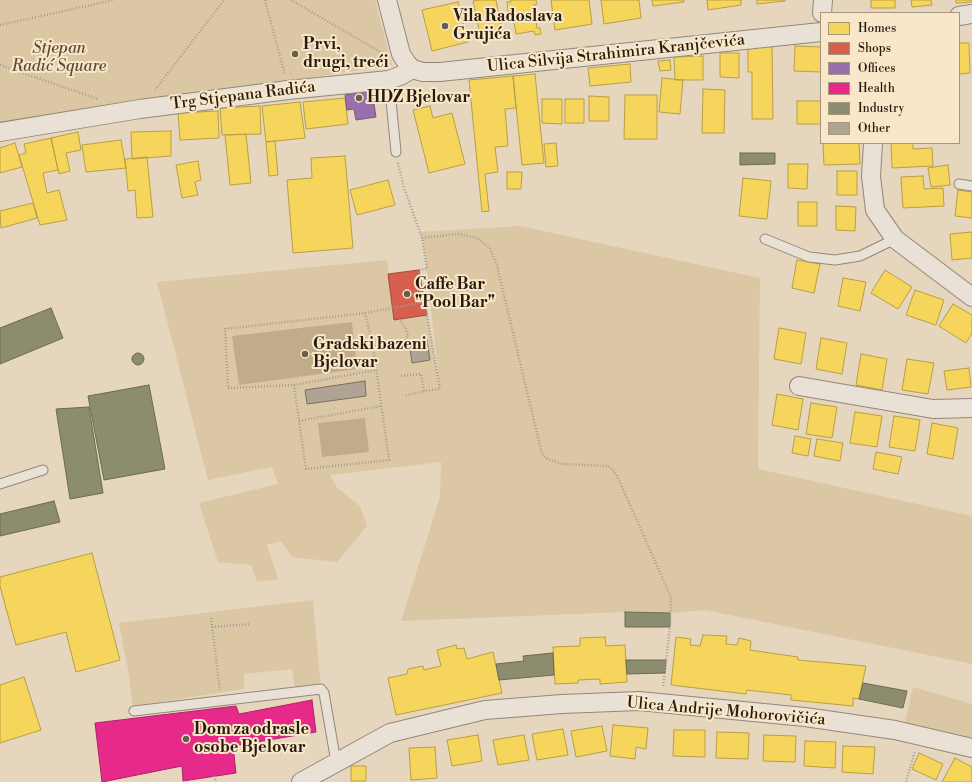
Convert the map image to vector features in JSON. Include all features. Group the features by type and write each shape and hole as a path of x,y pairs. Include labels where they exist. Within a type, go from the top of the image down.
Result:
{"street":[{"path":"387,0 401,54 412,69"},
{"path":"822,12 823,0"},
{"path":"960,16 972,14"},
{"name":"Ulica Silvija Strahimira Kranjčevića","path":"412,69 424,72 440,72 820,32"},
{"name":"Trg Stjepana Radića","path":"0,132 140,109 288,90 389,80 412,69"},
{"path":"873,144 871,176 875,210 896,239 972,297"},
{"path":"799,386 933,409 972,408"},
{"name":"Ulica Andrije Mohorovičića","path":"301,782 390,733 485,710 562,704 639,701 805,717 895,730 972,748"}],"lane":[{"path":"389,80 396,152"},
{"path":"959,184 972,186"},
{"path":"765,239 809,257 835,260 860,256 896,239"},
{"path":"0,484 43,470"},
{"path":"134,711 321,689 324,693 336,762"}],"path":[{"path":"0,25 114,0"},
{"path":"140,109 224,0"},
{"path":"264,0 288,90"},
{"path":"291,0 382,54 392,56 401,54"},
{"path":"0,65 103,100"},
{"path":"396,152 404,188 422,238 427,269 419,270 440,389 404,396"},
{"path":"422,238 458,234 477,238 490,248 497,266 542,454 548,459 562,464 608,466 617,476 671,597 670,627 661,703"},
{"path":"376,370 294,385 228,388 225,329 365,313 424,302"},
{"path":"294,385 306,469 389,460 373,346 365,313"},
{"path":"373,346 381,348 403,342 408,336 406,328 399,319"},
{"path":"401,376 421,374 424,391"},
{"path":"299,421 381,406"},
{"path":"211,618 220,693"},
{"path":"212,627 251,624"},
{"path":"906,782 920,736"},
{"path":"214,776 216,782"}],"green space":[{"name":"Stjepan Radić Square","path":"0,0 375,0 392,65 0,126"},
{"path":"520,226 760,278 758,469 972,516 972,664 705,610 670,613 625,612 401,621 440,497 441,462 330,475 337,488 360,506 367,526 337,562 292,557 281,541 267,545 278,579 257,582 251,565 218,562 199,503 278,484 272,467 208,480 157,282 387,260 394,319 427,315 439,380 425,255 420,232"},
{"path":"313,600 321,689 295,692 292,669 244,674 244,689 133,706 119,623"},
{"path":"913,687 972,704 972,748 903,731"}],"shaded area":[{"path":"352,322 357,369 239,385 232,336"},
{"path":"365,418 369,452 322,457 318,423"}],"building: Homes":[{"path":"496,0 503,35 481,39 473,1"},
{"path":"511,0 536,0 537,4 534,5 537,28 540,28 541,34 535,35 534,31 516,34 512,12 508,13 507,2 511,2"},
{"path":"551,0 589,0 592,24 555,30"},
{"path":"601,0 639,0 641,18 604,24"},
{"path":"652,0 684,0 684,2 653,6"},
{"path":"707,0 741,0 741,5 708,10"},
{"path":"757,0 785,0 785,1 757,4"},
{"path":"871,0 895,0 895,8 871,8"},
{"path":"911,0 931,0 932,5 912,7"},
{"path":"956,0 972,0 972,2 956,3"},
{"name":"Vila Radoslava Grujića","path":"458,2 468,42 432,51 422,10"},
{"path":"960,43 969,43 970,73 960,74"},
{"path":"748,45 772,45 773,119 752,119 752,72 748,72"},
{"path":"795,46 820,47 820,72 794,71"},
{"path":"720,53 739,53 739,78 720,77"},
{"path":"703,56 703,80 675,80 674,57"},
{"path":"670,60 671,70 660,71 658,61"},
{"path":"630,64 631,82 590,86 588,68"},
{"path":"535,74 544,163 522,165 513,76"},
{"path":"513,76 516,108 505,109 508,146 495,147 498,172 485,174 489,211 482,212 469,80"},
{"path":"662,78 683,80 680,114 659,112"},
{"path":"703,89 725,90 724,133 702,133"},
{"path":"625,95 657,95 657,139 624,139"},
{"path":"589,96 609,97 609,121 589,121"},
{"path":"345,98 348,124 306,129 303,102"},
{"path":"542,99 562,99 562,124 542,123"},
{"path":"565,99 584,99 584,123 565,123"},
{"path":"797,101 820,101 820,124 797,124"},
{"path":"300,102 305,138 266,142 262,106"},
{"path":"260,106 261,134 222,135 220,108"},
{"path":"430,106 433,118 452,113 465,164 429,173 413,110"},
{"path":"218,111 219,138 180,140 178,113"},
{"path":"171,131 171,156 132,159 131,132"},
{"path":"78,132 81,150 66,153 70,171 59,174 51,138"},
{"path":"246,134 251,183 230,185 225,135"},
{"path":"51,138 58,170 43,173 47,193 59,190 67,220 40,225 19,155 26,153 24,144"},
{"path":"121,140 126,168 86,172 82,145"},
{"path":"275,141 278,175 269,176 266,142"},
{"path":"15,143 22,167 0,173 0,148"},
{"path":"556,143 558,166 546,167 544,144"},
{"path":"823,144 859,144 860,164 824,165"},
{"path":"891,144 913,144 913,149 932,148 933,166 892,168"},
{"path":"345,156 353,248 293,253 287,180 312,178 311,158"},
{"path":"147,157 153,217 137,218 135,190 128,191 125,159"},
{"path":"198,161 201,180 195,182 198,195 182,198 176,165"},
{"path":"788,164 808,164 807,189 788,188"},
{"path":"948,165 950,185 931,187 928,168"},
{"path":"837,171 857,171 857,195 837,195"},
{"path":"507,172 522,172 521,189 507,189"},
{"path":"923,176 924,189 943,188 944,206 903,208 901,177"},
{"path":"743,178 771,181 767,219 739,216"},
{"path":"388,180 395,205 357,215 350,190"},
{"path":"958,190 972,192 972,218 955,216"},
{"path":"798,202 817,202 817,226 798,226"},
{"path":"33,203 37,218 1,228 0,211"},
{"path":"836,206 856,207 855,231 836,230"},
{"path":"972,232 972,258 952,260 950,234"},
{"path":"797,260 820,264 814,293 792,288"},
{"path":"885,270 912,287 898,309 871,293"},
{"path":"843,278 866,282 860,311 838,306"},
{"path":"915,290 944,300 936,325 906,315"},
{"path":"953,304 972,315 972,333 966,343 939,326"},
{"path":"779,328 806,333 801,364 774,359"},
{"path":"821,338 847,343 842,374 816,369"},
{"path":"861,354 887,359 882,390 856,385"},
{"path":"907,359 934,363 928,394 902,390"},
{"path":"969,368 971,387 947,390 944,371"},
{"path":"777,394 803,399 798,430 772,425"},
{"path":"811,403 837,407 832,438 806,434"},
{"path":"855,412 882,416 877,447 850,443"},
{"path":"894,416 920,420 915,451 889,447"},
{"path":"932,423 958,428 953,459 927,454"},
{"path":"795,436 811,439 808,456 792,453"},
{"path":"817,439 843,443 840,461 814,456"},
{"path":"876,452 902,457 898,474 873,469"},
{"path":"92,553 120,660 76,672 66,632 16,645 0,586 0,577"},
{"path":"703,635 727,636 726,644 737,645 739,638 751,641 750,650 798,657 798,660 866,666 859,699 853,698 853,706 791,700 791,695 747,690 746,694 671,685 676,637 691,639 690,645 700,646"},
{"path":"605,637 606,646 625,645 627,682 600,684 600,679 578,680 578,683 555,684 553,647 580,646 580,638"},
{"path":"456,645 457,649 464,648 467,659 493,652 502,693 396,715 388,678 407,674 408,669 423,666 424,670 441,666 437,650"},
{"path":"24,677 41,730 0,743 0,685"},
{"path":"613,725 648,728 646,749 636,747 635,759 610,756"},
{"path":"602,726 607,751 576,757 571,731"},
{"path":"563,729 568,755 537,760 532,734"},
{"path":"674,730 705,730 705,757 673,756"},
{"path":"717,732 749,733 748,759 716,758"},
{"path":"478,735 482,761 452,766 447,740"},
{"path":"524,735 529,760 498,765 493,740"},
{"path":"764,735 796,736 795,762 763,761"},
{"path":"805,741 836,742 835,768 804,766"},
{"path":"843,746 875,747 873,774 842,772"},
{"path":"435,747 437,778 411,780 409,748"},
{"path":"919,753 943,764 936,780 912,769"},
{"path":"955,758 972,767 972,782 942,782"},
{"path":"351,766 366,766 366,781 351,781"}],"building: Shops":[{"path":"419,270 427,315 394,320 388,274"}],"building: Offices":[{"path":"372,91 376,117 356,120 354,109 347,110 345,95"}],"building: Health":[{"name":"Dom za odrasle osobe Bjelovar","path":"312,700 316,732 233,746 236,773 183,781 182,766 102,782 95,723 236,706 239,714"}],"building: Industry":[{"path":"740,153 775,153 775,164 740,165"},
{"path":"51,308 63,338 0,364 0,328"},
{"path":"138,353 142,355 144,359 142,363 138,365 134,363 132,359 134,355"},
{"path":"149,385 165,469 104,480 88,396"},
{"path":"89,407 103,493 70,499 56,409"},
{"path":"54,501 60,522 0,536 0,514"},
{"path":"625,612 670,613 670,627 625,627"},
{"path":"553,653 554,675 499,680 496,664 524,661 523,656"},
{"path":"626,660 666,660 665,673 627,674"},
{"path":"863,683 907,691 903,708 859,699"}],"building: Other":[{"path":"427,340 430,360 412,363 409,342"},
{"path":"365,381 366,396 307,404 305,390"}],"place":[{"name":"Vila Radoslava Grujića","path":"445,26"},
{"name":"Prvi, drugi, treći","path":"295,54"},
{"name":"HDZ Bjelovar","path":"359,98"},
{"name":"Caffe Bar \"Pool Bar\"","path":"407,294"},
{"name":"Gradski bazeni Bjelovar","path":"305,354"},
{"name":"Dom za odrasle osobe Bjelovar","path":"186,739"}]}
